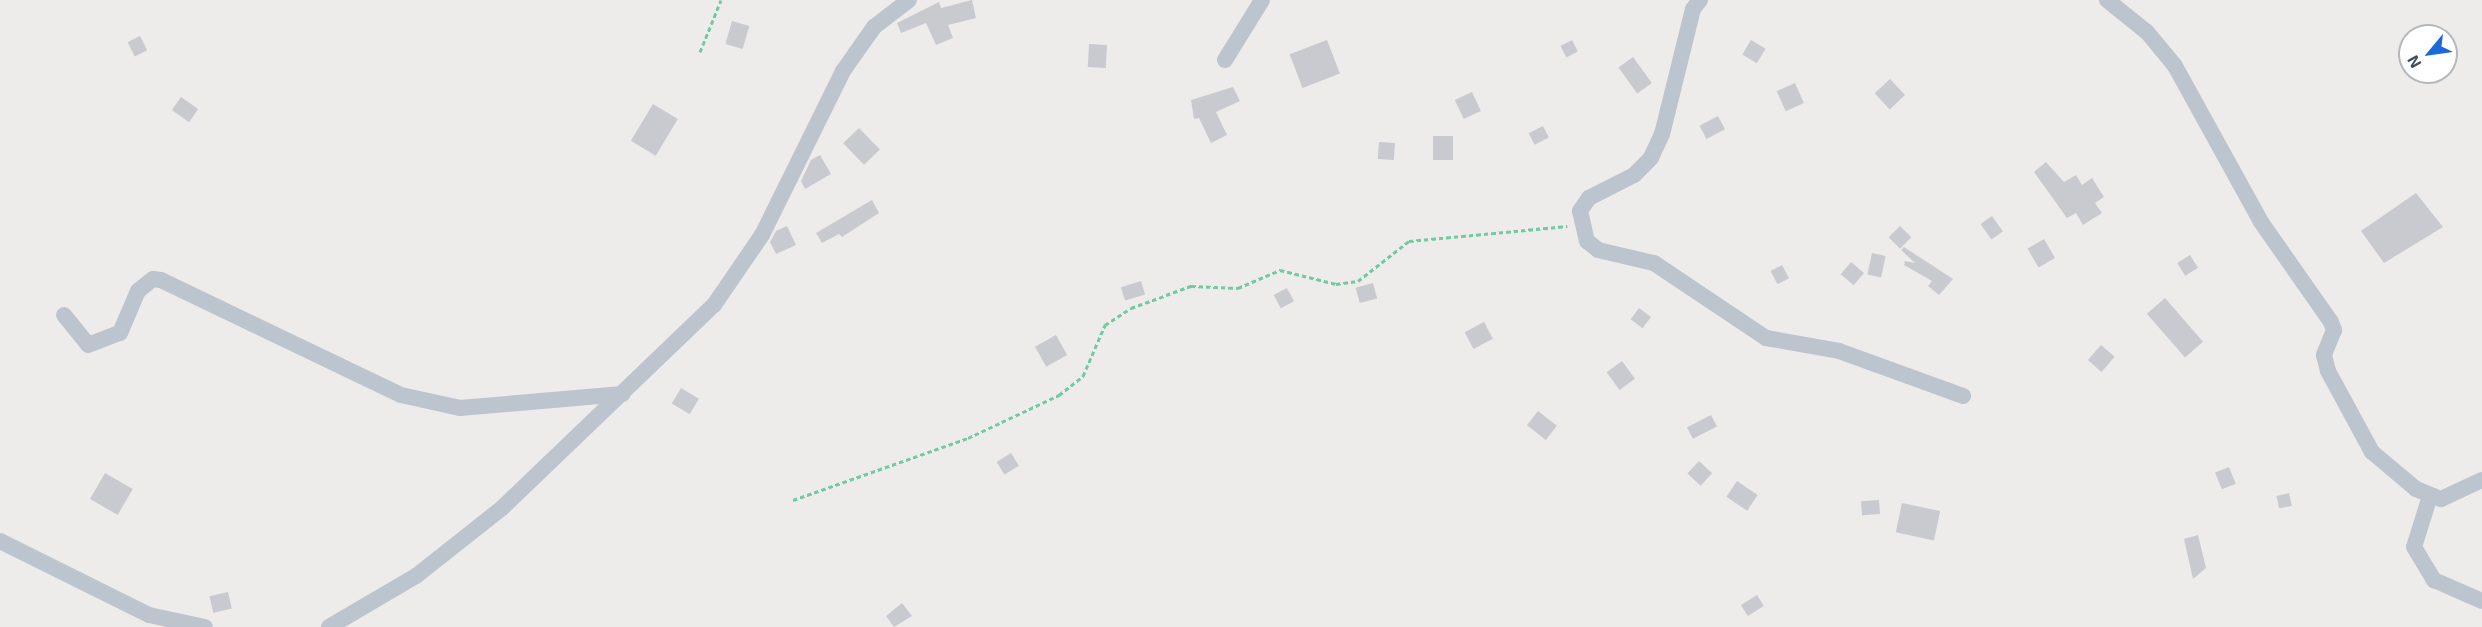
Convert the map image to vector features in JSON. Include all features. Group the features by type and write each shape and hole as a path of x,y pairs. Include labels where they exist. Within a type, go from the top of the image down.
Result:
{"street":[{"path":"329,627 416,576 502,508 714,305 735,278 762,235 843,71 874,27 909,0"},
{"path":"1225,60 1262,0"},
{"path":"1700,0 1693,9 1662,134 1651,158 1634,175 1589,198 1580,211 1581,225 1598,250 1653,263 1766,338 1839,351 1963,396"},
{"path":"2107,0 2147,32 2175,66 2261,222 2331,322 2334,330 2324,355 2328,371 2372,452 2430,496 2452,497 2482,480"},
{"path":"64,315 88,345 120,333 138,291 153,279 161,280 401,395 460,408 622,394"},
{"path":"2430,496 2414,546 2434,580 2482,601"},
{"path":"0,540 149,615 205,627"}],"path":[{"path":"700,52 721,0"},
{"path":"793,500 968,438 1059,395 1083,376 1105,325 1131,308 1191,286 1238,288 1280,270 1336,284 1358,281 1409,241 1581,225"}],"building":[{"path":"972,0 976,18 948,25 953,38 936,45 926,23 901,33 897,23 939,2 941,8"},
{"path":"732,21 749,26 743,49 725,44"},
{"path":"140,36 147,50 135,57 128,42"},
{"path":"1327,40 1340,74 1303,88 1290,54"},
{"path":"1572,40 1578,52 1566,57 1560,46"},
{"path":"1751,40 1766,49 1757,63 1742,55"},
{"path":"1089,44 1107,45 1106,68 1088,67"},
{"path":"1633,57 1652,83 1637,93 1618,68"},
{"path":"1890,79 1905,95 1890,109 1875,93"},
{"path":"1795,83 1804,103 1786,111 1777,91"},
{"path":"1233,87 1240,101 1216,112 1227,135 1211,143 1199,118 1194,119 1191,100"},
{"path":"1472,92 1481,111 1464,119 1455,100"},
{"path":"181,97 198,109 189,122 172,110"},
{"path":"653,104 678,119 656,156 631,141"},
{"path":"1718,116 1725,129 1707,139 1699,126"},
{"path":"1543,126 1549,138 1535,145 1529,133"},
{"path":"859,128 880,150 864,165 843,143"},
{"path":"1433,136 1453,136 1453,160 1433,160"},
{"path":"1379,142 1395,143 1394,160 1378,159"},
{"path":"820,155 831,174 805,189 801,181 811,160"},
{"path":"2046,162 2064,182 2076,175 2082,185 2092,178 2104,197 2095,203 2102,213 2083,225 2076,213 2067,218 2034,172"},
{"path":"2416,193 2443,227 2384,263 2361,231"},
{"path":"872,200 879,213 842,237 839,234 822,243 816,233"},
{"path":"1992,216 2003,232 1991,240 1981,224"},
{"path":"787,226 796,245 776,254 770,242 776,231"},
{"path":"1900,226 1911,237 1900,249 1889,237"},
{"path":"2044,239 2055,258 2039,268 2028,248"},
{"path":"1904,247 1953,279 1939,295 1928,286 1932,281 1904,265 1905,261 1915,263 1901,250"},
{"path":"1872,253 1886,256 1881,277 1867,275"},
{"path":"2190,255 2198,268 2185,276 2177,263"},
{"path":"1851,262 1864,273 1854,285 1841,274"},
{"path":"1782,265 1789,278 1778,284 1771,271"},
{"path":"1141,281 1145,294 1125,301 1121,287"},
{"path":"1373,283 1377,298 1360,303 1356,288"},
{"path":"1287,288 1294,301 1281,308 1274,295"},
{"path":"2165,298 2203,342 2185,358 2147,314"},
{"path":"1639,308 1651,317 1643,328 1631,319"},
{"path":"1484,322 1493,339 1473,349 1465,332"},
{"path":"1056,335 1067,355 1046,367 1035,347"},
{"path":"2101,345 2115,357 2101,372 2088,360"},
{"path":"1622,361 1635,379 1620,390 1607,372"},
{"path":"681,388 699,399 690,414 672,403"},
{"path":"1538,411 1557,426 1546,440 1527,425"},
{"path":"1711,415 1717,427 1693,439 1687,427"},
{"path":"1011,453 1019,466 1005,475 997,462"},
{"path":"1699,461 1712,473 1701,486 1687,473"},
{"path":"2229,467 2236,484 2222,489 2215,473"},
{"path":"105,473 133,489 118,515 90,499"},
{"path":"1737,481 1758,495 1747,511 1726,497"},
{"path":"2289,493 2292,506 2279,509 2276,496"},
{"path":"1879,500 1880,514 1862,515 1861,501"},
{"path":"1902,503 1940,511 1934,540 1896,532"},
{"path":"2198,535 2206,568 2193,579 2184,539"},
{"path":"228,592 232,609 213,613 209,596"},
{"path":"1757,595 1764,606 1748,616 1741,605"},
{"path":"902,603 912,616 894,627 886,616"}]}
